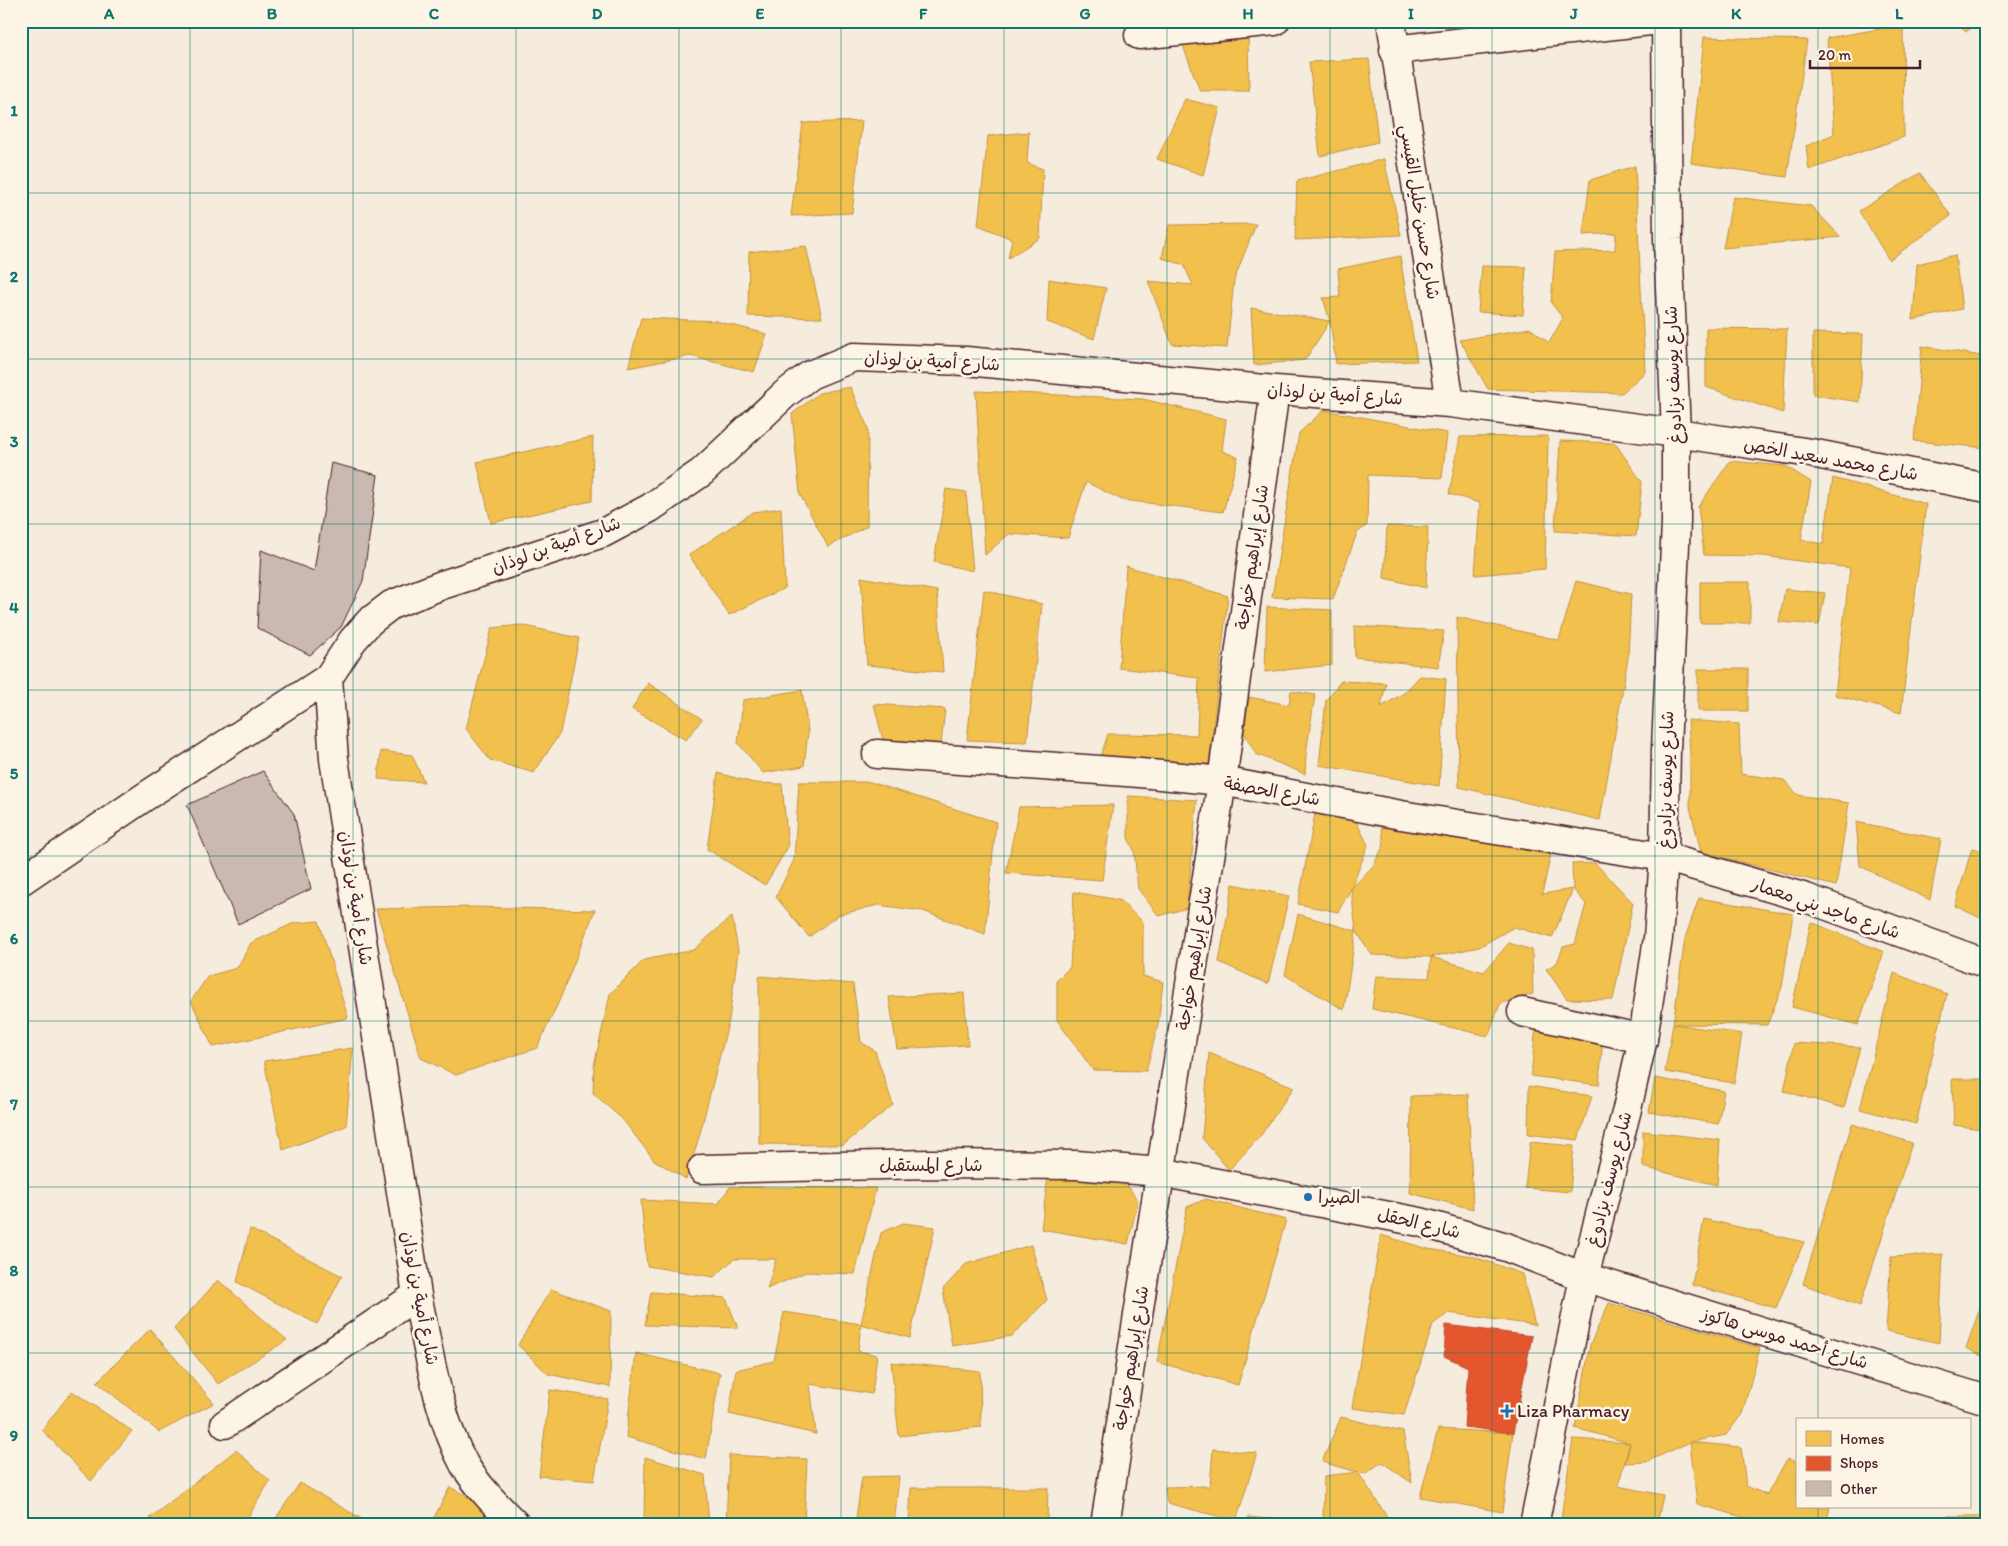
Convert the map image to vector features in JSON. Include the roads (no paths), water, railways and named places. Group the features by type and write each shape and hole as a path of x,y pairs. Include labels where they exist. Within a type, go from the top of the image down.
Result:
{"street":[{"path":"1140,35 1276,21"},
{"name":"شارع حسن خليل القيسي","path":"1391,21 1450,403"},
{"path":"1394,50 1650,21"},
{"name":"شارع يوسف بزادوغ","path":"1534,1525 1584,1277 1643,1039 1658,938 1664,857 1666,749 1676,522 1676,432 1668,238 1666,21"},
{"name":"شارع أمية بن لوذان","path":"516,1525 465,1466 453,1440 444,1415 417,1295 334,759 328,678 353,640 369,622 391,606 442,585 603,533 650,508 702,472 785,394 810,375 854,357 966,361 1275,390 1450,403 1676,432"},
{"name":"شارع إبراهيم خواجة","path":"1105,1525 1222,781 1275,390"},
{"name":"شارع محمد سعيد الخص","path":"1676,432 1812,454 1987,488"},
{"path":"21,881 146,796 328,678"},
{"name":"شارع الحصفة","path":"877,754 1140,773 1222,781 1401,815 1664,857"},
{"name":"شارع ماجد بني معمار","path":"1664,857 1806,898 1987,964"},
{"path":"1522,1012 1643,1039"},
{"name":"شارع المستقبل","path":"702,1169 931,1164 1076,1165 1160,1172"},
{"name":"شارع الحقل","path":"1160,1172 1420,1222 1506,1247 1584,1277"},
{"name":"شارع أحمد موسى هاكوز","path":"1584,1277 1987,1400"},
{"path":"225,1424 417,1295"}],"place":[{"name":"الصيرا","path":"1308,1197"},
{"name":"Liza Pharmacy","path":"1507,1411"}]}
